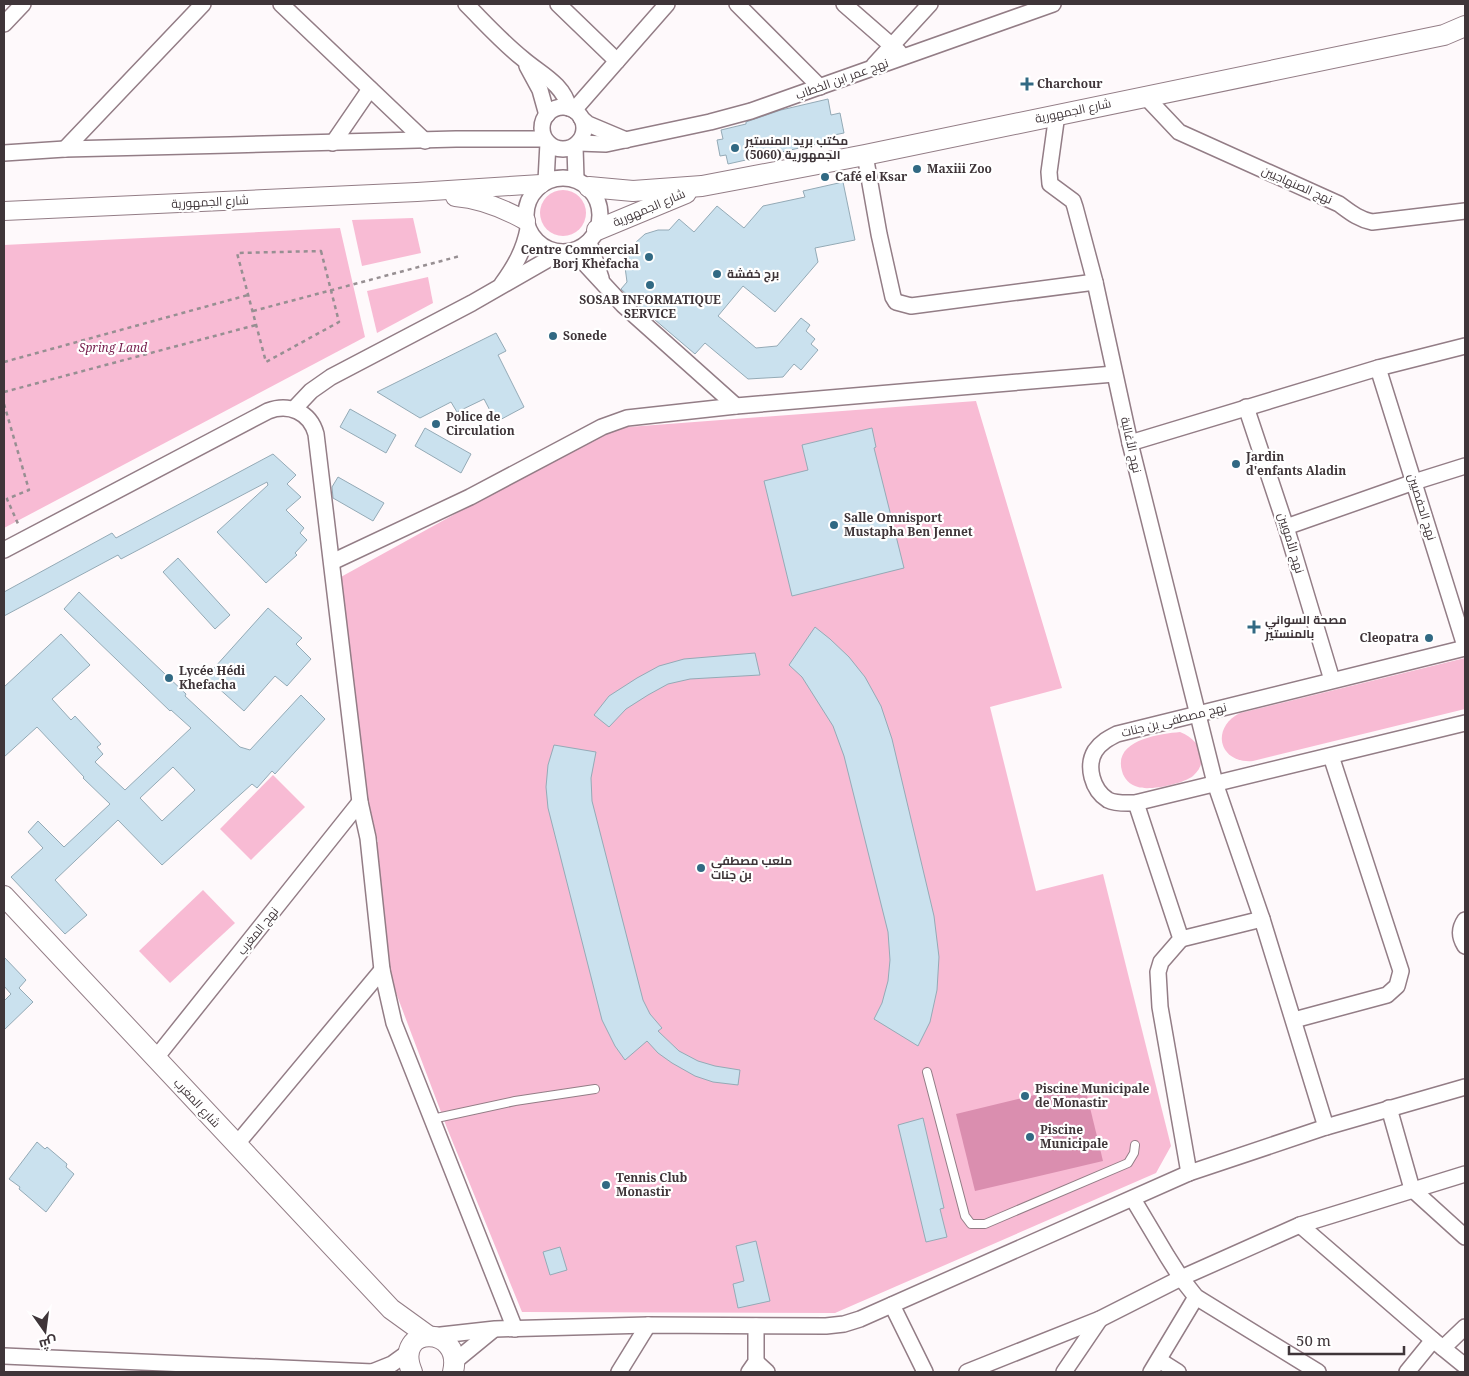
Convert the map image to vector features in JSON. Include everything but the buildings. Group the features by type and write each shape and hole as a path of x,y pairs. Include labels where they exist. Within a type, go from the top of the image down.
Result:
{"main road":[{"name":"شارع الجمهورية","path":"582,183 633,191 702,186 865,155 1444,35 1465,26"},
{"name":"شارع الجمهورية","path":"1444,35 1465,38"},
{"name":"شارع الجمهورية","path":"593,236 702,186"},
{"name":"شارع المغرب","path":"4,896 391,1309 429,1336 440,1339 447,1345 452,1353 454,1368"},
{"name":"شارع المغرب","path":"391,1309 410,1350 409,1361 412,1372"},
{"path":"410,1350 422,1336 429,1336"}],"street":[{"path":"4,24 23,4"},
{"path":"65,149 203,4"},
{"path":"281,4 425,141"},
{"path":"466,4 522,59 552,81 564,94 584,123 584,132 576,145 563,150 557,149 545,131"},
{"path":"558,4 617,61"},
{"path":"575,112 667,4"},
{"path":"737,4 820,87"},
{"path":"872,68 930,4"},
{"name":"نهج عمر ابن الخطاب","path":"576,145 606,144 726,117 820,87 1053,4"},
{"path":"850,5 903,56"},
{"path":"522,59 536,80 545,131 544,183"},
{"path":"332,143 370,89"},
{"name":"نهج الصنهاجيين","path":"1145,96 1176,131 1339,204 1362,220 1372,222 1465,211"},
{"path":"545,131 558,108 575,112 588,124 626,140"},
{"name":"نهج الأغالبة","path":"1057,114 1049,181 1052,187 1072,201 1095,282 1130,443 1215,784 1262,919 1326,1127"},
{"path":"4,153 24,150 425,141 494,138 545,131"},
{"path":"4,145 24,150"},
{"path":"576,145 582,183"},
{"path":"865,155 879,234 893,297 896,302 911,306 1095,282"},
{"path":"500,287 518,259 525,243 528,200 544,183 556,178 566,177 582,183 596,197 600,208 600,219 593,236 603,284"},
{"name":"شارع الجمهورية","path":"4,211 417,192 544,183"},
{"name":"شارع الجمهورية","path":"417,192 485,202 506,210 527,225"},
{"path":"527,225 532,236 540,244 550,250 567,252 736,406"},
{"path":"294,409 312,391 331,377 567,252 593,236"},
{"path":"1130,443 1378,368 1465,346"},
{"name":"نهج الحفصيين","path":"1378,368 1465,647"},
{"path":"332,562 470,497 615,421 736,406 1114,374"},
{"name":"نهج الأمويين","path":"1246,407 1286,527 1332,680"},
{"path":"4,550 268,411 278,408 294,409 309,419 316,434 360,802 368,838 382,970 394,1023 515,1329"},
{"path":"1286,527 1465,466"},
{"name":"نهج مصطفى بن جنات","path":"1465,647 1117,734 1104,741 1095,751 1091,771 1098,790 1108,800 1121,804 1136,803 1465,723"},
{"path":"1294,1020 1387,995 1398,986 1401,971 1331,756"},
{"name":"نهج المغرب","path":"156,1059 360,802"},
{"path":"1136,803 1182,939"},
{"path":"1189,1173 1160,1007 1158,972 1161,962 1182,939 1262,919"},
{"path":"1465,920 1460,927 1460,934 1465,946"},
{"path":"236,1145 382,970"},
{"path":"429,1336 494,1329 648,1325 826,1326 844,1324 892,1305 1189,1173 1326,1127 1465,1086"},
{"path":"1389,1108 1412,1189 1465,1237"},
{"path":"967,1372 1100,1318 1181,1278 1300,1225 1465,1174"},
{"path":"1133,1199 1181,1278 1196,1297 1318,1372"},
{"path":"1300,1225 1465,1366"},
{"path":"1178,1372 1155,1366 1196,1297"},
{"path":"892,1305 925,1372"},
{"path":"1064,1372 1100,1318"},
{"path":"619,1372 648,1325"},
{"path":"756,1326 758,1369"},
{"path":"1407,1372 1438,1344 1465,1326"},
{"path":"454,1368 494,1329"},
{"path":"4,1356 372,1372 392,1364 410,1350"}],"lane":[{"path":"927,1072 965,1216 971,1224 985,1224 1128,1163 1134,1153 1135,1145"},
{"path":"432,1119 515,1101 595,1090"}],"path":[{"path":"321,251 331,290 339,322 266,362 237,253 321,251"},
{"path":"253,311 460,256"},
{"path":"4,362 248,295"},
{"path":"4,392 256,325"},
{"path":"4,404 29,490 7,498 25,538"}],"green space":[{"path":"568,190 572,191 582,200 585,204 585,222 576,232 568,236 558,236 550,232 541,222 540,208 544,200 554,191"},
{"path":"413,218 421,253 362,266 352,220"},
{"name":"Spring Land","path":"340,228 365,337 4,528 4,245"},
{"path":"428,277 433,303 377,333 367,291"},
{"name":"ملعب مصطفى بن جنات","path":"976,401 1062,688 990,707 1036,891 1103,874 1171,1146 1156,1173 835,1313 522,1312 447,1128 384,961 368,845 378,842 369,805 363,806 339,578 615,428"},
{"path":"1465,658 1465,709 1253,761 1232,757 1222,744 1225,727 1231,719 1240,713"},
{"path":"1180,732 1193,740 1202,757 1198,770 1193,776 1174,784 1150,788 1132,785 1124,777 1121,761 1124,752 1131,746 1150,737"},
{"path":"273,775 305,807 251,860 220,829"},
{"path":"203,890 235,923 170,983 139,951"}],"shaded area":[{"name":"Piscine Municipale","path":"1084,1083 1103,1161 975,1191 956,1114"}],"place":[{"name":"Charchour","path":"1027,84"},
{"name":"مكتب بريد المنستير الجمهورية (5060)","path":"735,148"},
{"name":"Maxiii Zoo","path":"917,169"},
{"name":"Café el Ksar","path":"825,177"},
{"name":"Centre Commercial Borj Khefacha","path":"649,257"},
{"name":"برج خفشة","path":"717,274"},
{"name":"SOSAB INFORMATIQUE SERVICE","path":"650,285"},
{"name":"Sonede","path":"553,336"},
{"name":"Police de Circulation","path":"436,424"},
{"name":"Jardin d'enfants Aladin","path":"1236,464"},
{"name":"Salle Omnisport Mustapha Ben Jennet","path":"834,525"},
{"name":"مصحة السواني بالمنستير","path":"1254,627"},
{"name":"Cleopatra","path":"1429,638"},
{"name":"Lycée Hédi Khefacha","path":"169,678"},
{"name":"ملعب مصطفى بن جنات","path":"701,868"},
{"name":"Piscine Municipale de Monastir","path":"1025,1096"},
{"name":"Piscine Municipale","path":"1030,1137"},
{"name":"Tennis Club Monastir","path":"606,1185"}]}
